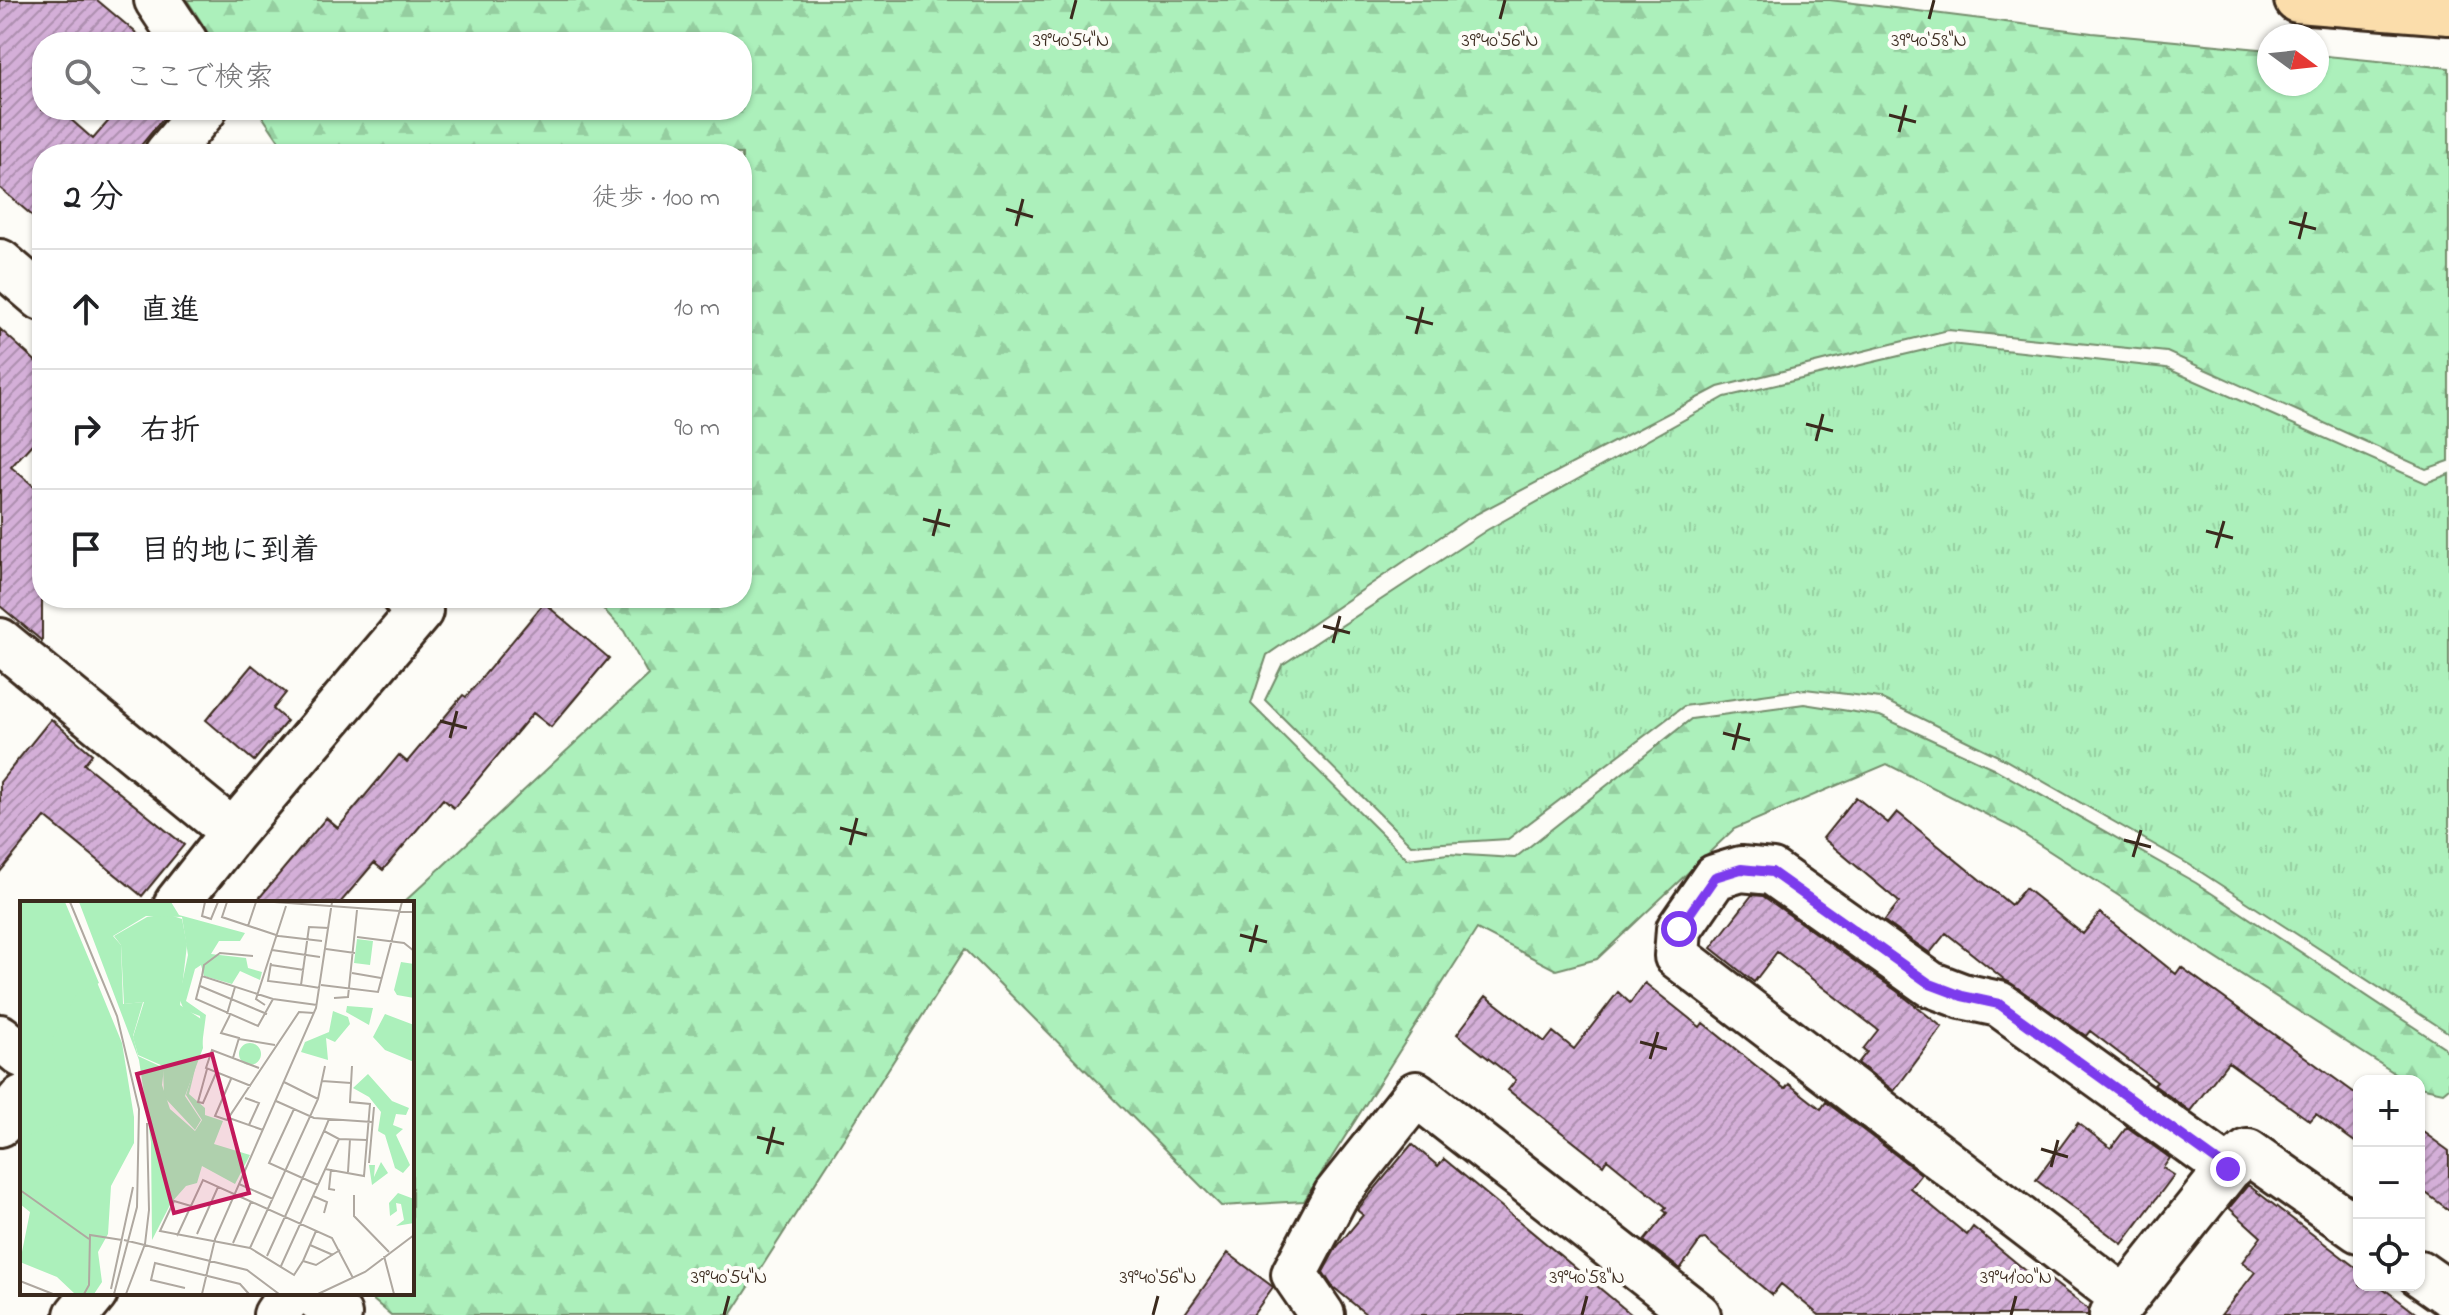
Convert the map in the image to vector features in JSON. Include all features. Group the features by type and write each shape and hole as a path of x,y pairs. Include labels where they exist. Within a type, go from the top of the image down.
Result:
{"highway":[{"path":"2297,0 2449,12"}],"street":[{"path":"157,0 178,32"},
{"path":"175,144 196,120"},
{"path":"0,262 32,289"},
{"path":"179,901 420,611 417,608"},
{"path":"0,641 233,832"},
{"path":"2228,1169 1999,1004 1962,996 1930,984 1772,872 1741,869 1715,877 1679,929 1677,956 2118,1307 2228,1169 2248,1152 2353,1226"},
{"path":"0,1037 20,1053"},
{"path":"1320,1314 1294,1274 1336,1195 1416,1094 1698,1315"},
{"path":"0,1124 20,1100"},
{"path":"2425,1277 2449,1294"},
{"path":"77,1315 93,1295"},
{"path":"276,1315 290,1295"},
{"path":"314,1295 339,1315"}],"green space":[{"path":"187,0 1830,0 2092,33 2257,49 2257,96 2329,96 2329,56 2449,68 2449,461 2426,469 2167,352 1948,330 1718,387 1465,520 1267,655 1251,704 1407,859 1448,854 1515,858 1691,719 1804,704 1880,716 1993,768 2196,883 2444,1047 2449,1056 2449,1087 2443,1092 2425,1088 2425,1075 2398,1075 2015,829 1887,764 1734,829 1597,959 1556,970 1477,929 1304,1201 1221,1206 965,949 731,1315 391,1315 367,1295 414,1295 414,901 405,901 648,675 624,631 602,608 752,608 752,144 281,144 265,120 752,120 752,32 208,32"},
{"path":"1950,344 2166,368 2426,483 2449,474 2449,1033 2190,865 2002,758 1880,698 1805,689 1684,706 1508,839 1411,845 1265,700 1282,665 1487,530 1725,397"}],"building":[{"path":"0,0 97,0 135,32 32,32 32,120 71,120 93,139 109,120 162,120 142,144 32,144 32,215 0,188"},
{"path":"0,329 32,358 32,444 11,467 32,485 32,608 42,608 42,641 0,606"},
{"path":"540,608 550,608 609,658 551,727 533,713 454,808 443,799 383,870 374,863 342,901 257,901 326,818 338,828 399,755 407,762 463,695 466,697"},
{"path":"252,665 286,693 273,709 287,721 254,761 206,720"},
{"path":"51,719 92,754 84,764 184,845 142,896 45,817 0,872 0,782"},
{"path":"1856,797 1888,823 1897,812 2011,905 2025,888 2083,934 2100,913 2176,974 2181,967 2353,1092 2353,1141 2316,1114 2310,1121 2228,1062 2190,1111 2090,1031 2086,1036 2005,980 1946,933 1930,953 1884,921 1899,902 1823,838"},
{"path":"1752,895 1763,896 1942,1027 1894,1091 1858,1063 1867,1052 1863,1049 1878,1030 1777,952 1754,982 1711,948"},
{"path":"1645,983 1700,1027 1703,1023 1785,1089 1789,1084 1821,1109 1826,1102 1921,1174 1910,1188 1967,1235 1973,1227 2030,1274 2035,1268 2088,1309 2088,1315 1819,1315 1781,1284 1772,1295 1705,1239 1701,1240 1680,1269 1644,1241 1667,1213 1663,1210 1666,1207 1607,1159 1603,1165 1508,1090 1516,1080 1457,1034 1486,996 1545,1042 1553,1032 1574,1049 1618,992 1630,1003"},
{"path":"2078,1123 2111,1148 2127,1127 2170,1158 2163,1168 2174,1175 2122,1244 2036,1180"},
{"path":"2425,1133 2449,1151 2449,1210 2425,1192"},
{"path":"1412,1144 1438,1166 1444,1159 1632,1315 1367,1315 1332,1286 1323,1272 1336,1248 1363,1215 1357,1210"},
{"path":"2248,1185 2353,1265 2353,1291 2387,1291 2418,1315 2221,1315 2255,1272 2242,1262 2261,1237 2229,1208"},
{"path":"1228,1253 1273,1287 1253,1315 1184,1315"}],"route":[{"path":"1679,929 1715,877 1741,869 1772,872 1930,984 1962,996 1999,1004 2228,1169"}]}
